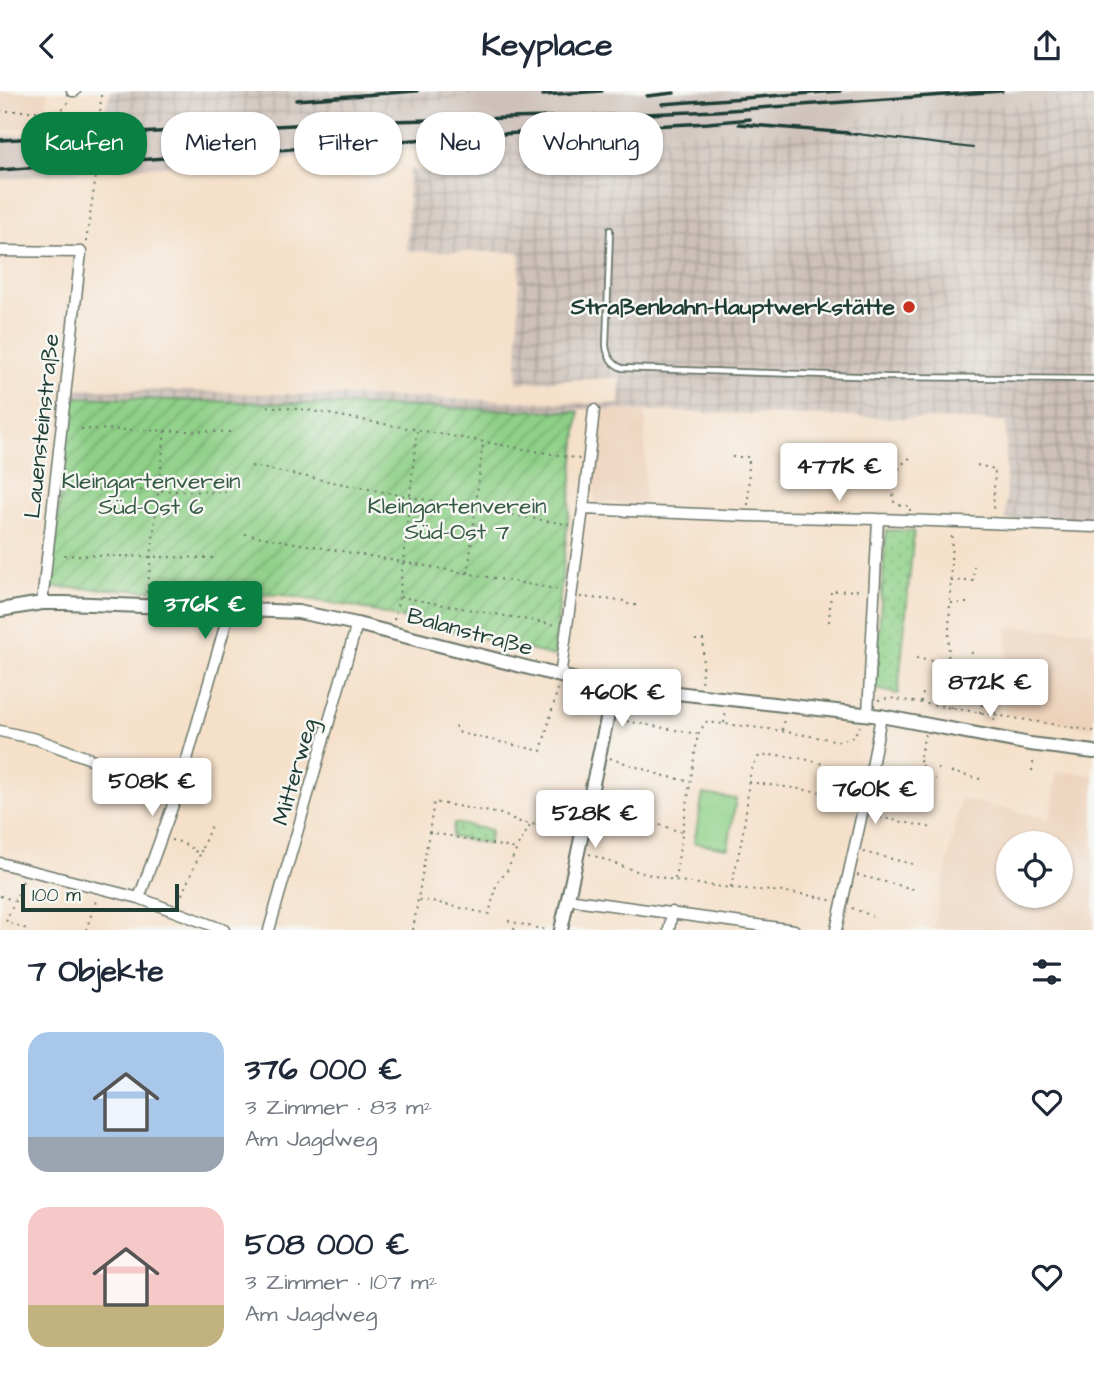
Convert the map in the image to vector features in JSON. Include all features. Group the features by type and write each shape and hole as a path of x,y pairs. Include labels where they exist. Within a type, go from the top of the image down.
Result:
{"street":[{"path":"0,251 81,252"},
{"name":"Lauensteinstraße","path":"42,603 81,252"},
{"path":"559,682 594,410"},
{"path":"583,509 1094,527"},
{"path":"865,713 878,519"},
{"name":"Balanstraße","path":"0,610 42,603 79,603 298,612 391,633 559,682 865,713 1030,744 1094,752"},
{"path":"139,898 178,792 228,608"},
{"name":"Mitterweg","path":"269,930 357,624"},
{"path":"561,930 614,687"},
{"path":"836,930 881,716"},
{"path":"0,731 36,740 178,792"},
{"path":"0,863 139,898 224,930"},
{"path":"567,899 794,930"},
{"path":"669,930 672,912"}],"lane":[{"path":"610,229 606,345 610,358 622,367 877,376 1094,379"}],"path":[{"path":"0,111 61,111 74,91"},
{"path":"81,252 86,243 97,169 101,91"},
{"path":"267,406 306,410 574,458"},
{"path":"81,429 234,432"},
{"path":"391,633 399,597 417,430"},
{"path":"147,591 165,431"},
{"path":"468,574 483,442"},
{"path":"732,457 749,457 747,516"},
{"path":"910,459 894,474 893,501 899,505 910,506 910,520"},
{"path":"977,465 995,468 993,524"},
{"path":"251,466 567,524"},
{"path":"77,489 226,492"},
{"path":"948,664 952,533"},
{"path":"245,534 561,590"},
{"path":"64,555 215,558"},
{"path":"950,581 973,581 974,566"},
{"path":"829,622 831,591 875,590"},
{"path":"571,596 626,601 628,604 640,606"},
{"path":"399,597 557,626"},
{"path":"950,603 971,603"},
{"path":"695,640 704,640 701,685"},
{"path":"971,668 972,649"},
{"path":"916,657 1002,674 993,726"},
{"path":"455,726 460,733 541,751 559,682"},
{"path":"920,702 923,693"},
{"path":"674,879 698,734 706,722 840,741 853,737 865,713 890,698 1094,731"},
{"path":"951,708 953,698"},
{"path":"980,713 982,703"},
{"path":"724,724 726,710"},
{"path":"782,731 785,716"},
{"path":"619,719 698,734"},
{"path":"926,725 919,776 936,779"},
{"path":"599,754 652,772 690,781"},
{"path":"730,888 747,809 748,782 758,757 797,758 839,768"},
{"path":"1032,771 1034,757"},
{"path":"937,769 943,770"},
{"path":"951,772 984,780"},
{"path":"748,782 836,794 866,795"},
{"path":"589,801 682,832"},
{"path":"414,930 434,802 501,814 520,822 582,832"},
{"path":"862,814 933,828"},
{"path":"179,902 199,856 203,853 201,850 212,823"},
{"path":"418,900 489,915 497,882 506,873 531,824"},
{"path":"428,832 517,849"},
{"path":"161,837 201,850"},
{"path":"854,849 916,865"},
{"path":"196,850 196,855 199,856"},
{"path":"578,851 640,872 730,888 777,890 814,896 842,903 872,916"},
{"path":"849,873 918,890"},
{"path":"23,881 6,922 30,930"},
{"path":"86,930 101,888"},
{"path":"0,896 15,898"},
{"path":"508,921 546,930"},
{"path":"514,930 516,923"}],"shaded area":[{"path":"0,91 48,91 48,112 21,112 21,128 0,130"},
{"path":"111,91 530,91 477,95 419,106 344,112 294,112 294,116 282,117 280,112 161,112 161,122 147,123 147,112 104,112"},
{"path":"530,91 1094,91 1094,95 851,119 849,137 727,130 663,134 663,112 519,112 519,143 505,144 505,112 416,112 416,150 402,151 402,112 344,112 419,106 477,95"},
{"path":"1094,95 1094,523 1006,520 1006,421 72,397 73,388 619,404 620,377 517,383 520,252 407,251 409,170 416,170 416,175 505,175 505,144 519,143 519,175 663,175 663,134 727,130 848,137 851,119 986,107"},
{"path":"294,116 294,158 280,159 282,117"},
{"path":"161,122 161,166 147,167 147,123"},
{"path":"21,135 21,175 50,175 0,180 0,136"},
{"path":"602,410 646,411 644,504 595,501"},
{"path":"1007,627 1094,631 1094,729 1005,714"},
{"path":"1056,772 1094,775 1094,930 933,930 961,799 1050,819"}],"green space":[{"name":"Kleingartenverein Süd-Ost 7","path":"72,397 579,412 554,656 356,607 282,595 50,587"},
{"path":"886,530 914,531 898,694 875,689"},
{"path":"703,794 736,799 728,848 694,843"},
{"path":"454,823 491,830 488,844 452,837"}],"tram line":[{"path":"849,133 973,148"}],"railway":[{"path":"296,100 417,91"},
{"path":"543,95 602,91"},
{"path":"662,104 840,91"},
{"path":"0,140 351,122 716,111 1002,91"},
{"path":"647,96 674,93"},
{"path":"0,170 482,135 750,119"},
{"path":"739,124 849,133"}],"place":[{"name":"Straßenbahn-Hauptwerkstätte","path":"909,307"}],"park label":[{"name":"Kleingartenverein Süd-Ost 6","path":"151,494"}]}
